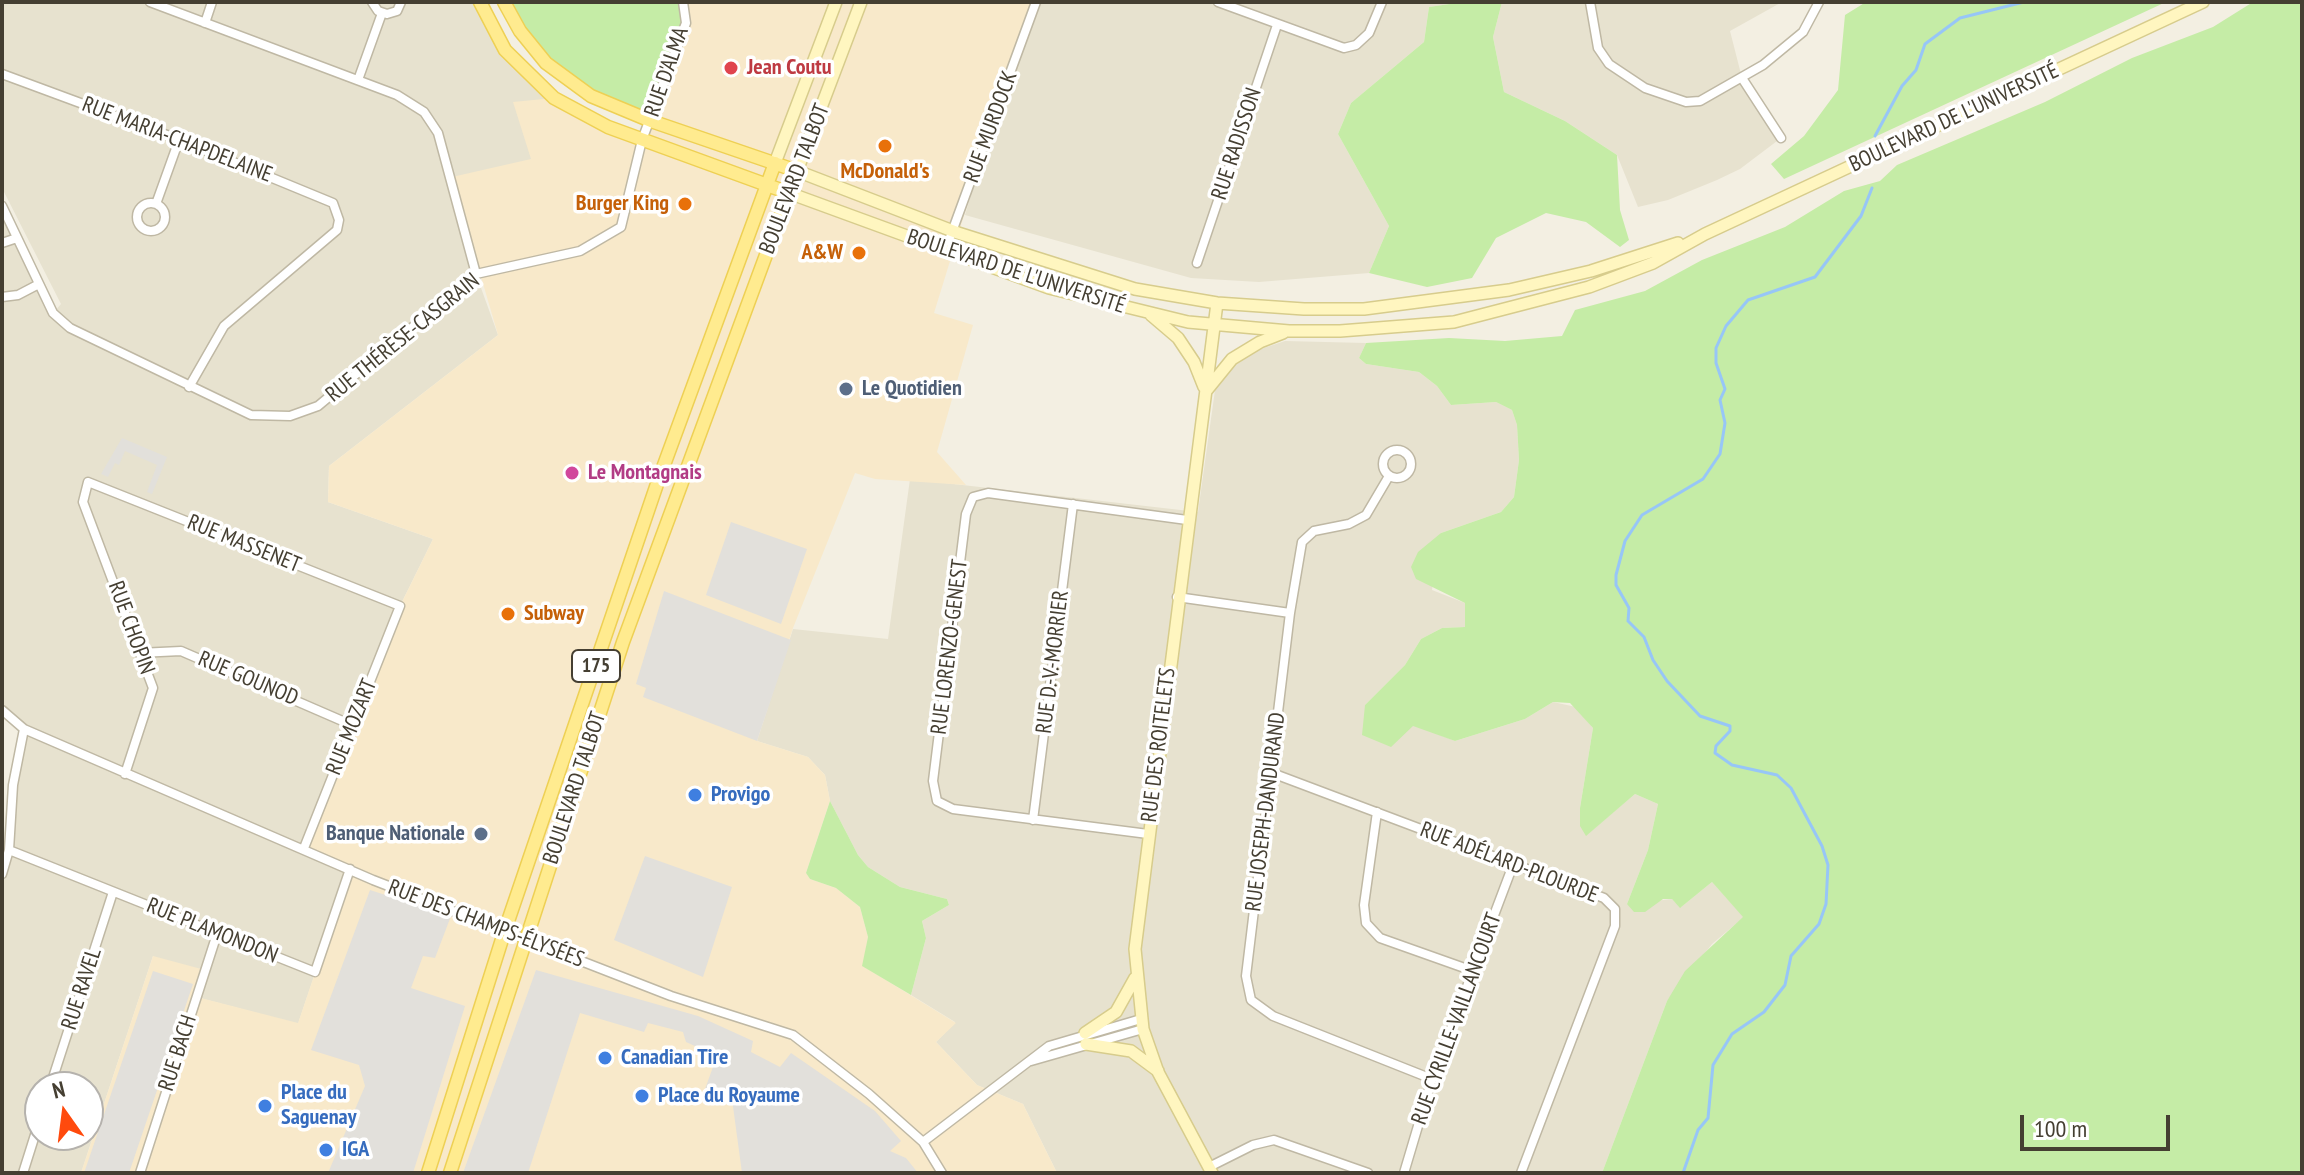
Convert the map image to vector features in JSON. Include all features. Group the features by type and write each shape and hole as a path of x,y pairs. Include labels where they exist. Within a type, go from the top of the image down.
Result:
{"main road":[{"name":"BOULEVARD DE L'UNIVERSITÉ","path":"480,2 505,50 536,84 554,98 608,127 1049,288 1149,314 1214,325 1289,331 1395,329 1517,308 1589,287 1653,263 1705,234 2203,2"},
{"name":"BOULEVARD DE L'UNIVERSITÉ","path":"504,2 532,47 564,78 591,96 651,121 797,171 953,231 1135,289 1217,303 1319,309 1436,302 1509,290 1591,271 1705,234"},
{"name":"BOULEVARD TALBOT","path":"428,1173 504,933 657,484 836,2"},
{"name":"BOULEVARD TALBOT","path":"450,1173 623,642 861,2"},
{"name":"RUE DES ROITELETS","path":"1211,1170 1158,1072 1142,1024 1135,977 1137,921 1217,303"},
{"path":"1149,314 1178,338 1194,362 1205,391 1232,359 1260,342 1289,331"},
{"path":"1085,1039 1116,1012 1135,977"},
{"path":"1085,1039 1131,1051 1158,1072"}],"street":[{"path":"150,2 397,95 424,112 438,133 476,274"},
{"path":"205,23 212,2"},
{"path":"372,2 382,13"},
{"path":"382,13 397,11 401,2"},
{"name":"RUE D'ALMA","path":"642,140 686,23 683,2"},
{"name":"RUE MURDOCK","path":"945,251 1036,2"},
{"path":"1218,2 1344,48 1356,45 1369,33 1382,2"},
{"path":"1590,2 1598,48 1609,64 1645,88 1686,102 1700,101 1742,78 1803,32 1819,2"},
{"path":"358,80 382,13"},
{"name":"RUE RADISSON","path":"1197,263 1277,25"},
{"name":"RUE MARIA-CHAPDELAINE","path":"2,74 179,140 333,203 339,220 331,238 218,333 189,387"},
{"path":"1742,78 1781,138"},
{"path":"156,204 179,140"},
{"name":"RUE THÉRÈSE-CASGRAIN","path":"2,206 53,313 70,328 251,415 280,418 318,406 476,274 580,251 621,227 642,140"},
{"path":"2,243 17,238"},
{"path":"2,297 18,295 39,284"},
{"name":"RUE JOSEPH-DANDURAND","path":"1389,476 1366,515 1349,524 1306,535 1300,551 1246,976 1251,1000 1273,1016 1432,1079"},
{"name":"RUE MASSENET","path":"88,482 400,606"},
{"name":"RUE CHOPIN","path":"88,482 83,502 153,688 125,774"},
{"name":"RUE LORENZO-GENEST","path":"1148,834 943,806 934,792 966,514 968,504 979,493 1187,520"},
{"name":"RUE D.-V.-MORRIER","path":"1033,820 1073,504"},
{"path":"1177,597 1290,613"},
{"name":"RUE MOZART","path":"304,848 400,606"},
{"name":"RUE GOUNOD","path":"139,653 181,651 354,726"},
{"name":"RUE DES CHAMPS-ÉLYSÉES","path":"2,710 24,729 125,774 504,933 671,996 793,1035 869,1094 923,1142 942,1173"},
{"path":"2,874 9,850 13,785 24,729"},
{"name":"RUE ADÉLARD-PLOURDE","path":"1272,773 1604,898 1615,909 1616,917 1521,1173"},
{"path":"1377,812 1364,905 1366,923 1380,938 1473,971"},
{"name":"RUE PLAMONDON","path":"9,850 315,972 350,869"},
{"name":"RUE CYRILLE-VAILLANCOURT","path":"1404,1173 1432,1079 1513,865"},
{"name":"RUE RAVEL","path":"55,1071 113,892"},
{"name":"RUE BACH","path":"140,1173 217,934"},
{"path":"923,1142 1015,1068 1085,1039 1142,1024"},
{"path":"1211,1170 1253,1145 1274,1140 1368,1173"},
{"path":"23,1173 30,1151"}],"shaded area":[{"path":"2,2 480,2 505,50 554,98 531,159 476,274 498,335 329,466 328,502 433,539 400,606 350,869 298,1024 196,997 153,956 104,1104 104,1071 24,1071 24,1151 88,1151 81,1173 2,1173 2,874 24,729 2,710 2,206 54,312 61,304 2,188"},
{"path":"683,2 1036,2 992,125 934,313 973,325 937,452 966,485 875,479 855,473 793,628 757,741 808,757 825,775 830,801 806,873 810,879 836,888 860,907 868,937 863,966 956,1023 936,1042 977,1085 1023,1104 1057,1173 81,1173 88,1151 104,1151 104,1104 153,956 205,970 197,997 298,1023 350,870 304,848 400,606 433,539 328,502 329,466 498,335 452,177 531,159 513,102 554,98 642,140"},
{"path":"1036,2 1463,2 1429,7 1424,42 1351,103 1338,134 1389,226 1369,273 1259,282 1191,278 965,215 992,125"},
{"path":"1502,2 1782,2 1730,31 1742,78 1781,138 1740,169 1668,200 1638,207 1617,155 1565,121 1504,92 1493,37"},
{"path":"1285,341 1366,343 1359,358 1366,364 1419,372 1437,386 1451,405 1496,402 1512,410 1517,425 1519,460 1514,497 1501,512 1441,533 1432,590 1465,603 1465,627 1442,628 1421,639 1405,665 1365,705 1455,741 1525,719 1553,702 1576,707 1593,728 1580,808 1586,835 1635,794 1658,804 1648,850 1627,904 1672,899 1681,907 1712,882 1744,917 1712,944 1667,1001 1602,1173 1057,1173 1023,1104 977,1085 936,1042 955,1022 911,995 926,938 922,921 949,905 947,899 900,887 868,867 858,855 830,801 825,775 808,757 757,741 793,629 888,639 910,479 1198,512 1216,383 1246,354"},
{"path":"122,438 167,457 152,494 147,492 157,465 125,451 119,465 115,463 108,477 101,474"},
{"path":"731,522 807,549 781,624 706,595"},
{"path":"664,591 791,640 757,741 643,697 646,688 636,684"},
{"path":"645,856 732,887 703,977 614,940"},
{"path":"370,890 451,916 435,958 423,956 411,988 465,1006 413,1173 328,1173 365,1086 359,1065 311,1050"},
{"path":"536,970 698,1016 753,1041 751,1052 780,1067 791,1053 875,1111 901,1141 890,1151 906,1158 918,1173 742,1173 732,1099 705,1089 717,1056 686,1042 683,1032 648,1023 644,1032 580,1013 528,1173 463,1173"},
{"path":"153,971 193,984 129,1173 84,1173 92,1151 104,1151 104,1114"}],"green space":[{"path":"504,2 683,2 686,23 651,121 564,78"},
{"path":"1463,2 1502,2 1493,37 1504,92 1565,121 1617,155 1620,210 1629,240 1620,247 1586,222 1546,213 1496,238 1472,278 1427,287 1369,273 1389,226 1338,134 1351,103 1424,42 1429,7"},
{"path":"1866,2 2166,2 1784,179 1771,164 1804,136 1838,90 1845,15"},
{"path":"2253,2 2302,2 2302,1173 1602,1173 1667,1001 1685,971 1743,917 1712,882 1680,908 1672,899 1663,899 1645,912 1634,912 1627,904 1648,850 1658,804 1635,794 1586,836 1580,826 1580,808 1593,728 1570,703 1553,702 1525,719 1455,741 1413,726 1391,747 1362,735 1365,705 1405,665 1421,639 1442,628 1465,627 1465,603 1416,579 1411,567 1418,552 1441,533 1501,512 1514,497 1519,460 1517,425 1512,410 1496,402 1451,405 1437,386 1419,372 1366,364 1359,358 1366,343 1449,338 1505,341 1562,336 1575,310 1645,291 1702,260 1785,227 1844,191 1880,181 1897,165 2045,102 2132,58 2213,27"},
{"path":"830,801 858,855 868,867 900,887 947,899 949,905 922,921 926,938 911,995 862,966 868,937 860,907 836,888 810,879 806,873"}],"waterway":[{"path":"1875,136 1902,86 1916,70 1925,44 1960,18 2024,2"},
{"path":"1683,1173 1698,1130 1708,1118 1713,1065 1732,1034 1764,1012 1785,985 1791,956 1819,924 1826,904 1828,865 1822,846 1791,788 1777,775 1732,765 1715,753 1716,746 1730,731 1730,726 1700,716 1667,681 1653,660 1644,637 1628,621 1629,608 1616,585 1616,575 1625,541 1642,515 1703,479 1720,454 1725,423 1720,400 1725,389 1716,363 1716,348 1726,326 1748,300 1815,277 1861,216 1872,188"}],"place":[{"name":"Jean Coutu","path":"731,68"},
{"name":"McDonald's","path":"885,146"},
{"name":"Burger King","path":"685,204"},
{"name":"A&W","path":"859,253"},
{"name":"Le Quotidien","path":"846,389"},
{"name":"Le Montagnais","path":"572,473"},
{"name":"Subway","path":"508,614"},
{"name":"Provigo","path":"695,795"},
{"name":"Banque Nationale","path":"481,834"},
{"name":"Canadian Tire","path":"605,1058"},
{"name":"Place du Royaume","path":"642,1096"},
{"name":"Place du Saguenay","path":"265,1106"},
{"name":"IGA","path":"326,1150"}]}
